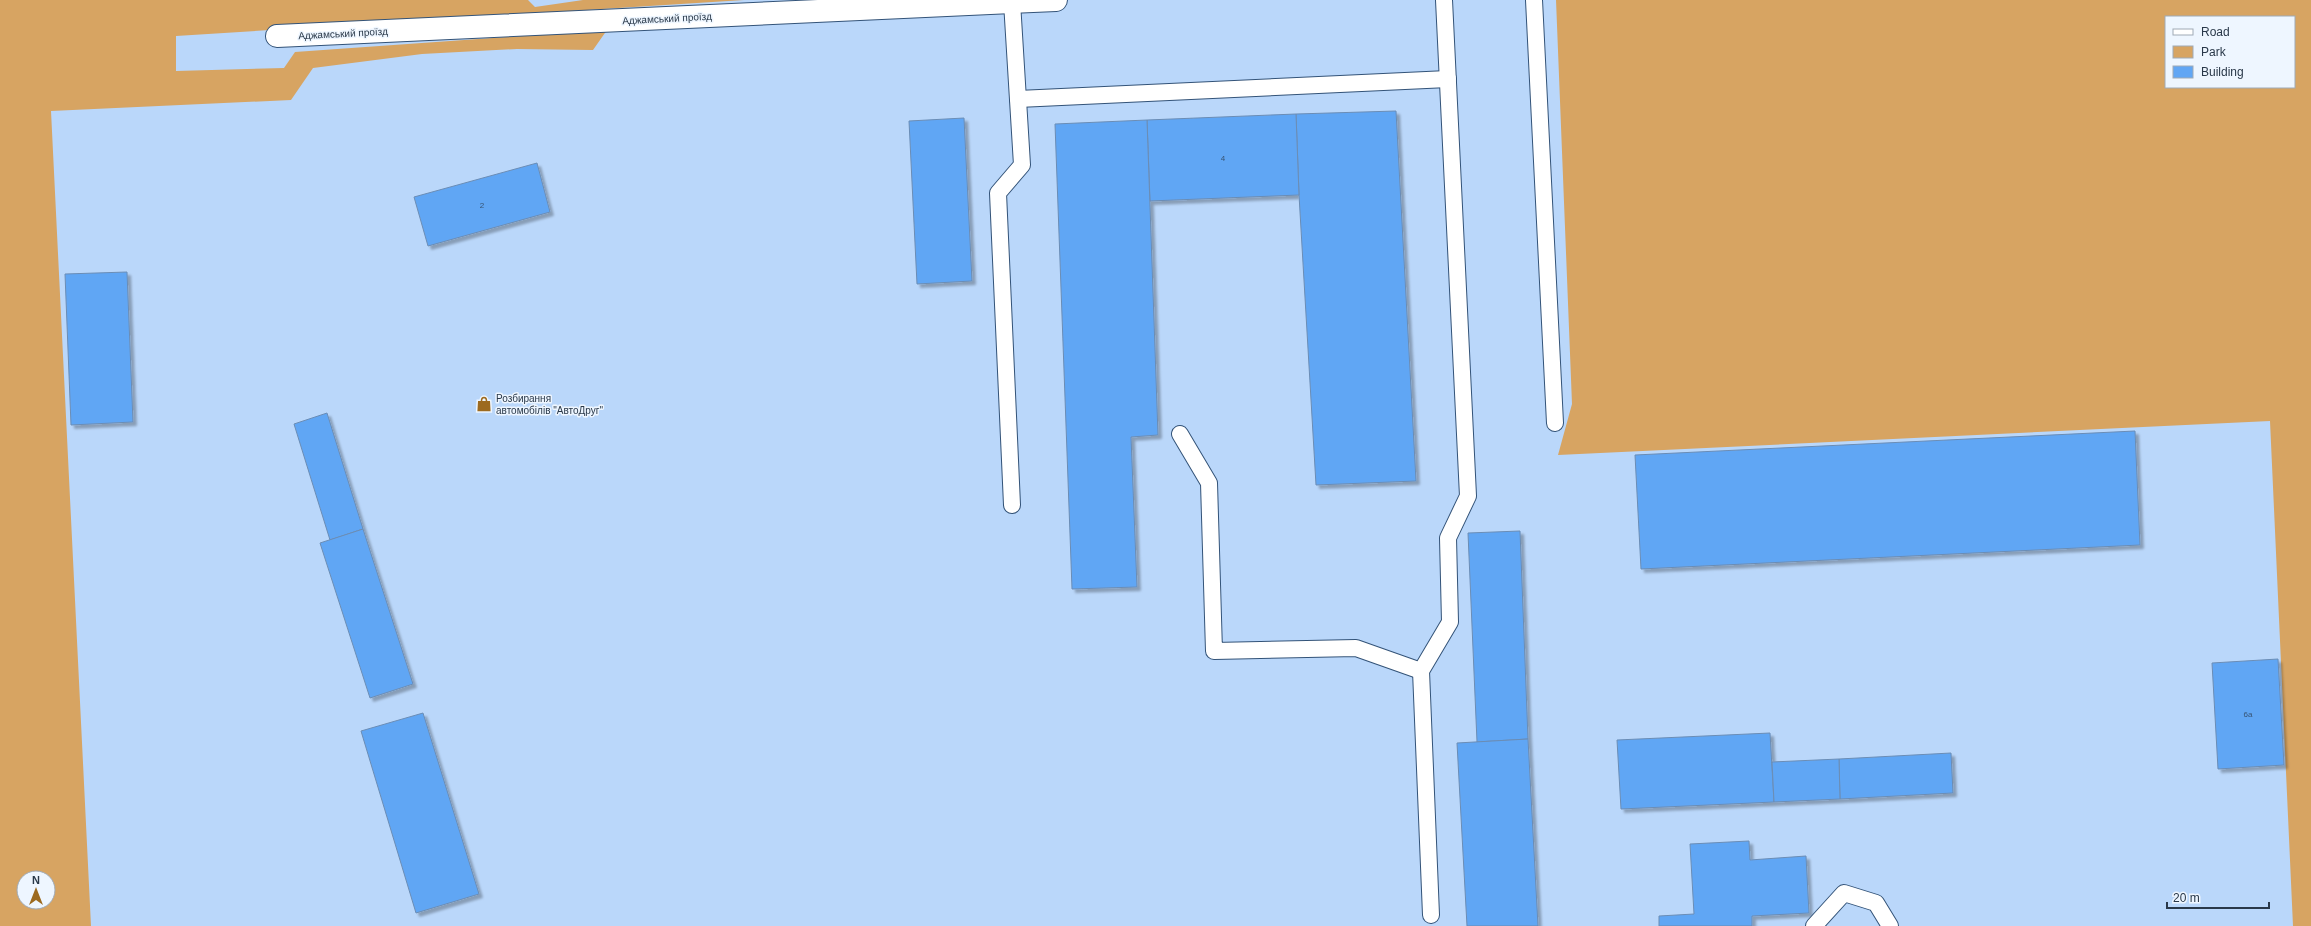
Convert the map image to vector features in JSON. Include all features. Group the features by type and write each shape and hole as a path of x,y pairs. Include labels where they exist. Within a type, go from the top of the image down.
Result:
{"street":[{"name":"Аджамський проїзд","path":"277,36 1056,0"}],"lane":[{"path":"1431,915 1421,671 1450,622 1448,538 1468,496 1444,0"},
{"path":"1534,0 1555,423"},
{"path":"1012,2 1022,165 998,193 1012,505"},
{"path":"1018,99 1448,79"},
{"path":"1180,434 1209,483 1214,651 1356,648 1421,671"},
{"path":"1814,926 1844,893 1876,903 1890,926"}],"green space":[{"path":"0,0 528,0 535,7 583,0 744,0 176,36 176,71 284,68 295,52 607,30 593,50 517,49 422,54 313,68 291,100 51,111 91,926 0,926"},
{"path":"1556,0 2311,0 2311,926 2293,926 2270,421 1558,455 1572,404"}],"building":[{"path":"1396,111 1416,481 1316,485 1299,195 1296,114"},
{"path":"1296,114 1299,195 1150,201 1147,120"},
{"path":"964,118 972,281 917,284 909,121"},
{"path":"1147,120 1158,435 1131,437 1137,587 1072,589 1055,124"},
{"path":"537,163 550,212 428,246 414,197"},
{"path":"127,272 133,422 71,425 65,274"},
{"path":"327,413 363,529 330,540 294,424"},
{"path":"2135,431 2140,545 1641,569 1635,455"},
{"path":"363,529 413,684 370,698 320,543"},
{"path":"1520,531 1528,739 1477,742 1468,533"},
{"path":"2278,659 2284,765 2218,769 2212,663"},
{"path":"423,713 479,894 416,913 361,731"},
{"path":"1770,733 1774,802 1621,809 1617,740"},
{"path":"1528,739 1538,926 1467,926 1457,743"},
{"path":"1951,753 1953,793 1840,799 1839,759"},
{"path":"1839,759 1840,799 1774,802 1772,762"},
{"path":"1749,841 1750,860 1806,856 1809,913 1752,916 1752,926 1659,926 1659,916 1694,914 1690,844"}],"place":[{"name":"Розбирання автомобілів \"АвтоДруг\"","path":"484,404"}]}
